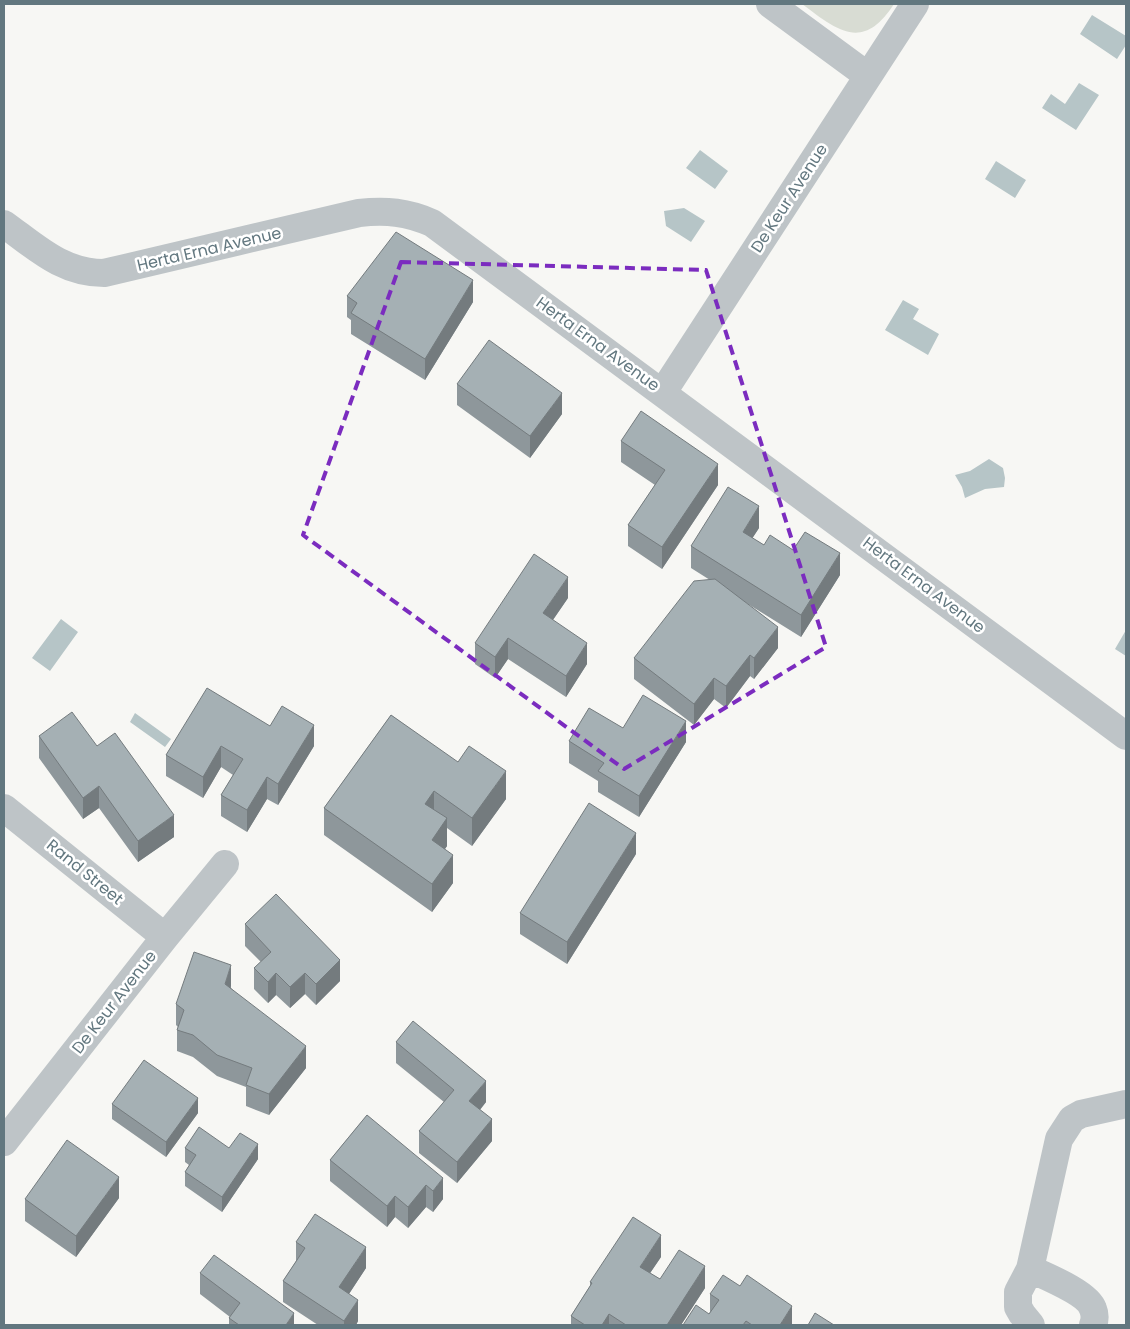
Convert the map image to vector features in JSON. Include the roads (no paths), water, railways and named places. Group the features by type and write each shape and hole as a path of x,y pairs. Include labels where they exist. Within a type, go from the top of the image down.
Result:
{"street":[{"path":"770,4 868,76"},
{"name":"De Keur Avenue","path":"663,392 915,4"},
{"name":"Herta Erna Avenue","path":"4,224 58,263 76,270 104,273 360,213 379,211 399,212 416,216 432,223 1126,736"},
{"name":"Rand Street","path":"4,808 165,937"},
{"name":"De Keur Avenue","path":"4,1142 165,937 225,864"},
{"path":"1031,1325 1022,1314 1018,1292 1030,1269 1060,1139 1072,1119 1081,1114 1126,1104"},
{"path":"1030,1269 1066,1286 1087,1300 1093,1308 1095,1319 1093,1325"}]}
